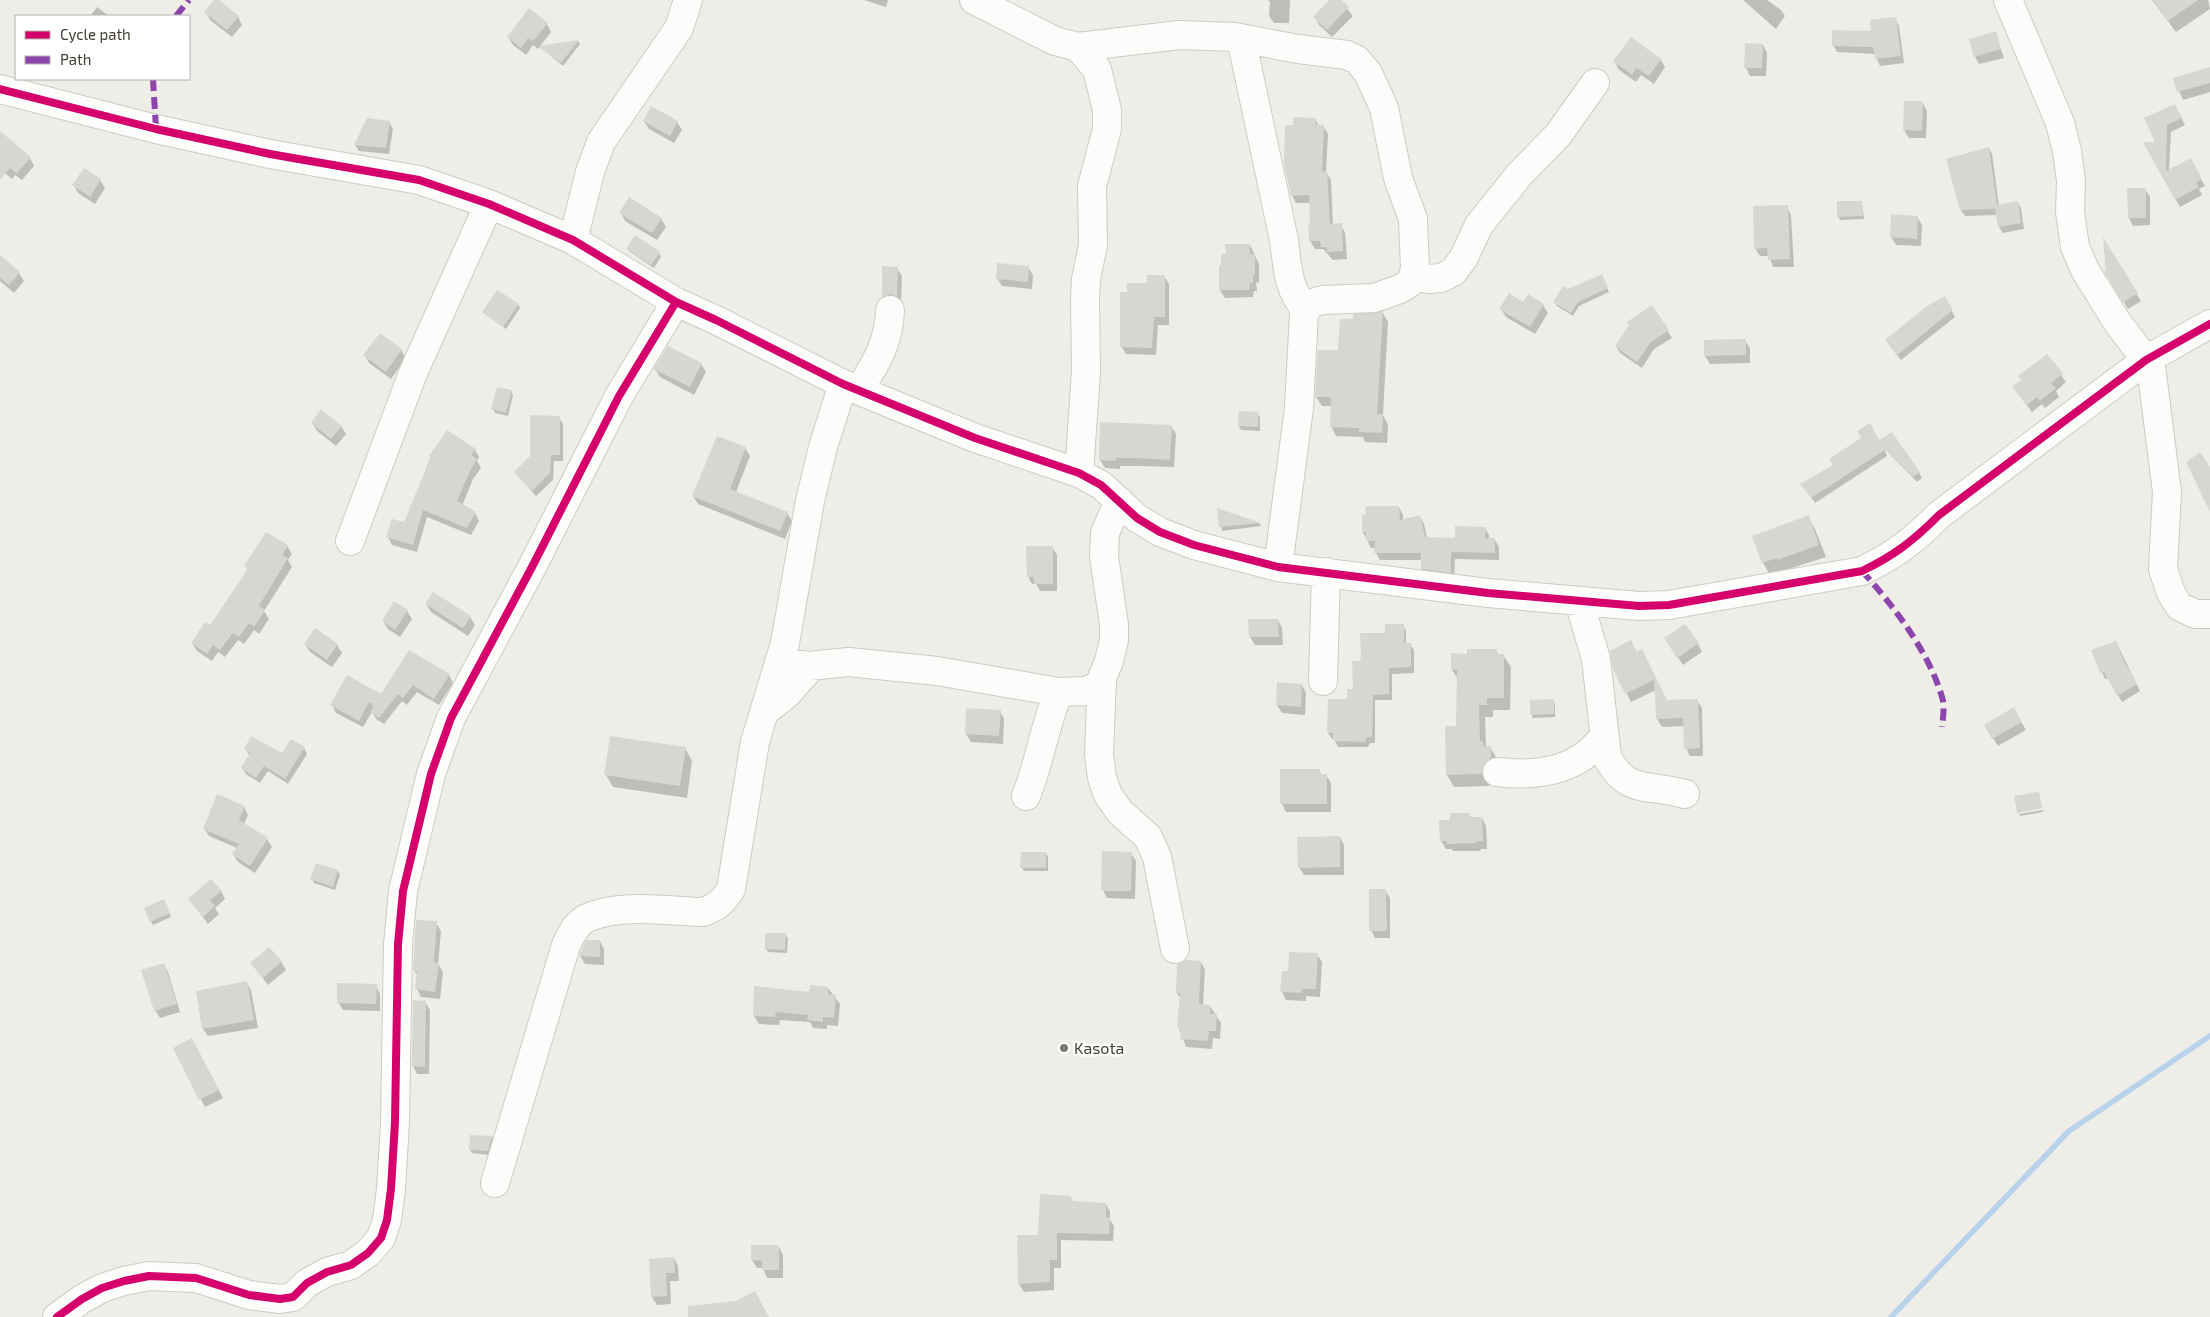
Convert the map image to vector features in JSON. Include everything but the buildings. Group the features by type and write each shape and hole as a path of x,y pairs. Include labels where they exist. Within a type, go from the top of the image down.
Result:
{"street":[{"path":"573,240 590,172 601,142 679,28 688,0"},
{"path":"974,0 1056,41 1078,47 1179,36 1242,38 1298,49 1347,55 1358,60 1368,73 1384,108 1398,178 1413,219 1415,269 1411,282 1406,286 1374,298 1323,300 1312,303 1306,310 1303,320 1299,408 1278,567"},
{"path":"2008,0 2060,123 2070,174 2070,212 2075,247 2085,270 2117,322 2148,359 2167,492 2163,569 2171,593 2180,606 2195,614 2210,614"},
{"path":"1242,38 1284,240 1288,272 1293,292 1306,310"},
{"path":"1078,47 1097,69 1107,110 1107,130 1092,186 1094,245 1086,278 1086,372 1079,473"},
{"path":"1413,276 1429,279 1441,278 1453,272 1463,259 1479,224 1519,175 1558,135 1595,83"},
{"path":"0,89 156,129 270,154 419,180 489,204 573,240 676,302 851,387 974,438 1079,473 1100,485 1137,518 1160,532 1194,545 1278,567 1488,593 1639,606 1669,605 1862,571 1910,543 1939,515 2148,359 2210,324"},
{"path":"350,541 413,373 489,204"},
{"path":"58,1317 82,1299 102,1288 149,1276 196,1278 249,1295 280,1299 293,1297 307,1283 327,1272 351,1265 368,1253 382,1238 392,1189 395,1131 398,944 404,892 431,774 451,718 532,567 619,396 676,302"},
{"path":"495,1184 566,945 576,927 586,918 616,910 703,912 715,908 731,888 755,742 785,643 810,501 823,447 851,387 882,352 889,328 890,310"},
{"path":"1119,501 1105,533 1104,556 1114,625 1114,640 1102,684 1099,754 1102,778 1108,795 1120,812 1148,837 1157,857 1175,948"},
{"path":"1323,681 1326,572"},
{"path":"1579,600 1596,659 1604,736 1608,757 1614,769 1625,781 1685,794"},
{"path":"779,662 812,666 849,662 909,668 980,677 1023,687 1059,692 1086,691 1102,684"},
{"path":"764,712 786,694 812,666"},
{"path":"1026,796 1033,779 1045,727 1059,692"},
{"path":"1497,772 1512,774 1546,773 1567,766 1585,756 1597,746 1604,736"}],"waterway":[{"path":"1891,1317 2069,1131 2210,1036"}],"marked path":[{"path":"177,15 189,0"},
{"path":"153,80 156,129"},
{"path":"1862,571 1898,614 1928,663 1943,701 1942,727"}],"cycle path":[{"path":"0,89 156,129 270,154 419,180 489,204 573,240 676,302 843,384 975,438 1079,473 1101,485 1137,518 1160,532 1194,545 1278,567 1488,593 1639,606 1669,605 1862,571 1903,547 1939,515 2146,360 2210,324"},
{"path":"57,1317 82,1299 102,1288 149,1276 196,1278 249,1295 280,1299 293,1297 307,1283 327,1272 351,1265 368,1253 381,1238 387,1220 391,1189 395,1122 398,944 403,891 431,774 451,718 532,567 619,396 676,302"}],"place":[{"name":"Kasota","path":"1064,1048"}]}
